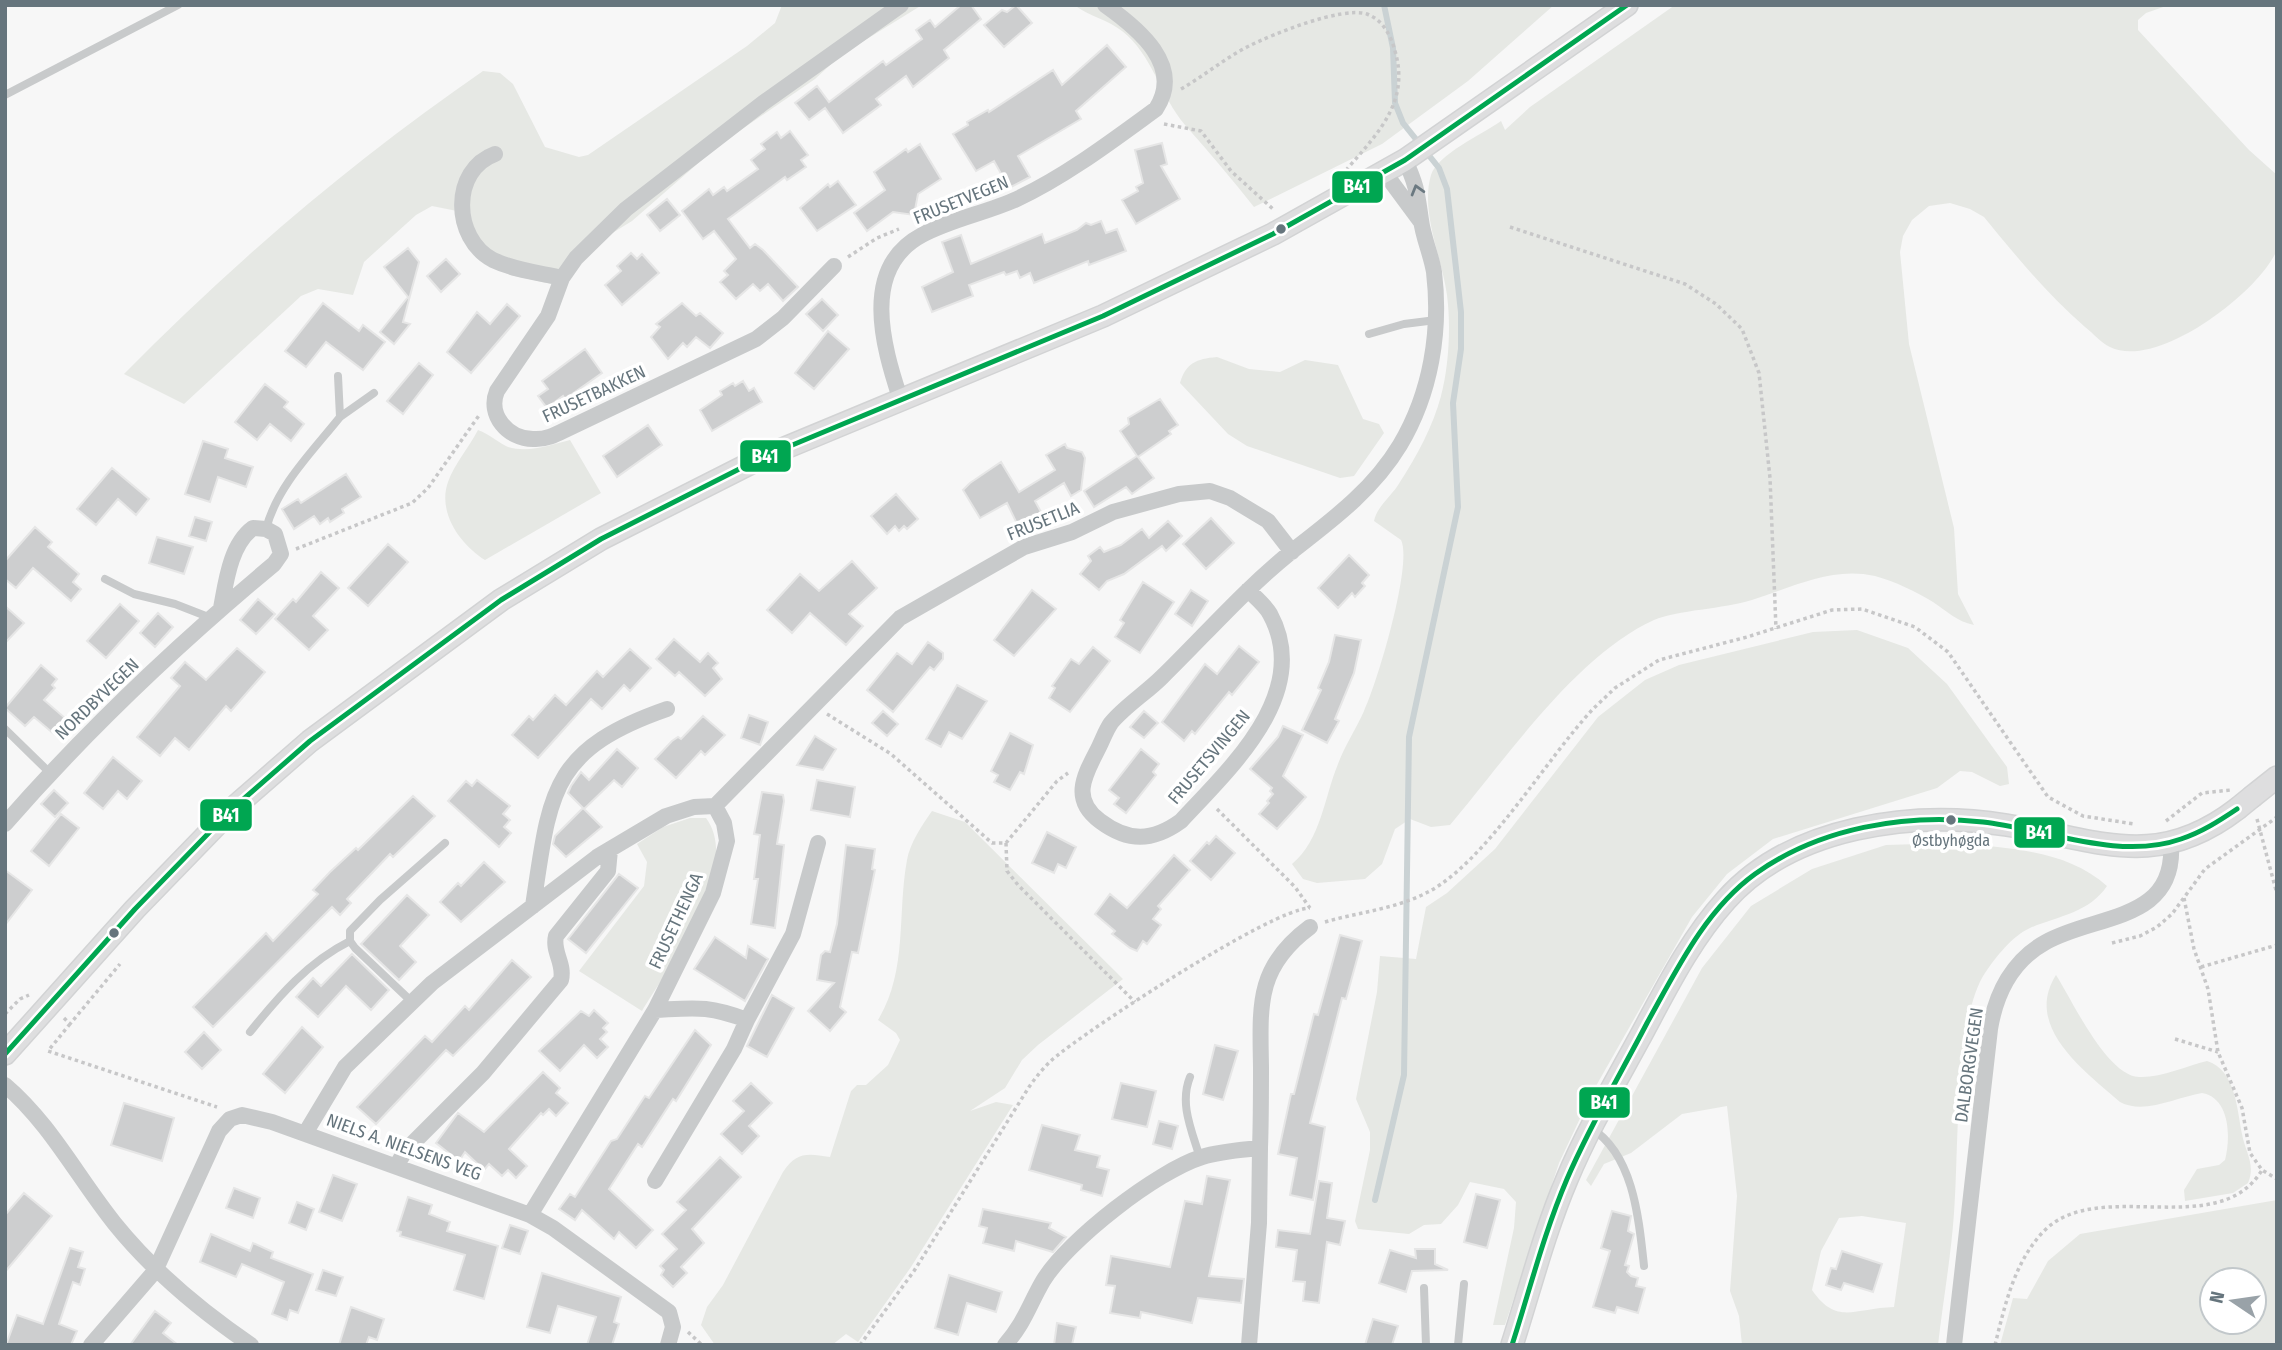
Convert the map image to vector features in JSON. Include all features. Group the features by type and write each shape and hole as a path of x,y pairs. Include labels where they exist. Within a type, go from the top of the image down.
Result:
{"main road":[{"path":"5,1054 135,909 232,809 310,741 428,651 501,600 601,539 761,458 900,398 1104,316 1171,286 1286,228 1405,160 1627,5"},
{"path":"1512,1345 1554,1212 1591,1128 1686,953 1728,898 1767,865 1835,835 1883,825 1929,820 2000,824 2119,846 2171,844 2202,832 2277,777"}],"street":[{"path":"493,400 548,316 562,278 576,258 626,209 763,103 901,5"},
{"path":"1105,5 1126,20 1149,43 1164,70 1167,84 1163,98"},
{"name":"FRUSETVEGEN","path":"900,398 886,355 880,303 899,253 923,234 1016,199 1067,171 1156,109 1163,98"},
{"path":"495,154 484,158 472,170 461,195 462,215 471,238 491,259 562,278"},
{"path":"1405,160 1417,186 1421,222"},
{"path":"1384,172 1421,222"},
{"name":"FRUSETSVINGEN","path":"1248,590 1270,614 1284,666 1269,715 1203,797 1170,829 1140,839 1121,835 1097,819 1083,802 1083,776 1110,724 1147,692 1224,610 1292,552 1320,532 1349,506 1384,469 1399,446 1423,394 1432,357 1436,320 1434,272 1421,222"},
{"name":"FRUSETBAKKEN","path":"493,400 495,416 516,436 531,440 546,438 757,339 783,318 834,267"},
{"name":"FRUSETLIA","path":"715,806 900,618 1024,547 1072,532 1112,512 1179,495 1210,491 1230,498 1260,515 1277,531 1292,552"},
{"path":"216,613 239,544 253,527 275,534 281,555"},
{"name":"NORDBYVEGEN","path":"5,824 50,772 216,613 281,555"},
{"path":"533,906 551,806 563,778 579,756 594,742 636,719 667,709"},
{"path":"306,1132 345,1067 411,1002 533,906 610,850 666,816 694,807 715,806"},
{"name":"FRUSETHENGA","path":"530,1215 655,1010 692,939 724,861 727,841 724,823 715,806"},
{"path":"655,1181 734,1049 793,934 817,843"},
{"name":"DALBORGVEGEN","path":"1954,1345 1990,1029 2000,993 2017,965 2043,943 2131,911 2155,897 2170,871 2171,844"},
{"path":"397,1165 405,1151 482,1073 561,980 562,963 553,945 555,936 608,871 610,850"},
{"path":"1249,1345 1259,1223 1260,1012 1271,967 1283,949 1316,925"},
{"path":"655,1010 696,1006 747,1020"},
{"path":"5,1085 37,1116 114,1223 155,1271 251,1345"},
{"path":"91,1345 155,1271 219,1131 230,1119 242,1115"},
{"name":"NIELS A. NIELSENS VEG","path":"242,1115 306,1132 530,1215 572,1241 669,1312 673,1327 668,1345"},
{"path":"1005,1345 1024,1323 1044,1280 1097,1223 1156,1181 1200,1158 1234,1150 1260,1148"}],"lane":[{"path":"5,94 178,5"},
{"path":"1369,334 1404,324 1436,320"},
{"path":"338,376 340,417"},
{"path":"266,529 271,509 280,494 340,417 374,393"},
{"path":"105,579 134,594 216,613"},
{"path":"5,729 50,772"},
{"path":"411,1002 350,941 350,931 380,900 445,843"},
{"path":"250,1032 302,973 327,952 350,941"},
{"path":"1190,1077 1184,1090 1185,1106 1200,1158"},
{"path":"1591,1128 1607,1139 1622,1164 1637,1213 1644,1266"},
{"path":"1458,1345 1464,1284"},
{"path":"1424,1288 1426,1345"}],"path":[{"path":"1163,98 1236,53 1276,34 1347,14 1360,13 1376,19 1388,32 1395,50 1399,87 1391,114 1338,184 1343,196"},
{"path":"1141,120 1201,131 1231,171 1274,210 1286,228"},
{"path":"834,267 877,238 904,227 923,234"},
{"path":"1510,227 1685,284 1716,304 1742,330 1759,373 1770,478 1776,629"},
{"path":"281,555 412,503 428,488 476,418 493,400"},
{"path":"1316,925 1411,899 1453,875 1479,849 1576,727 1615,688 1641,671 1676,654 1846,608 1880,613 1933,637 1957,662 2048,797 2083,816 2139,825"},
{"path":"813,705 891,754 992,843 1006,843"},
{"path":"1097,750 1057,781 1006,843 1007,871 1135,1002"},
{"path":"2168,821 2202,793 2223,789 2243,800"},
{"path":"860,1345 914,1271 1038,1075 1055,1057 1135,1002 1279,916 1310,908 1295,887 1203,797"},
{"path":"2112,943 2140,936 2157,927 2213,862 2277,817"},
{"path":"2261,830 2277,894"},
{"path":"2184,898 2218,1052 2242,1108 2250,1153 2262,1170 2277,1179"},
{"path":"2201,967 2277,945"},
{"path":"70,1024 48,1051 242,1115"},
{"path":"2175,1039 2218,1052"},
{"path":"1995,1345 2008,1294 2019,1268 2035,1243 2054,1223 2085,1211 2214,1203 2246,1190 2262,1170"}],"shaded area":[{"path":"782,5 922,5 841,55 815,79 719,145 632,221 601,240 561,286 510,275 494,267 457,211 432,206 416,215 364,262 353,295 318,289 301,296 184,404 124,374 208,292 296,214 388,140 483,71 500,73 513,84 545,147 579,157 588,155 747,46 775,23"},
{"path":"1074,5 1554,5 1468,81 1382,144 1254,207 1185,125 1169,102 1149,63 1132,40 1117,27"},
{"path":"1675,5 2169,5 2146,13 2138,20 2138,30 2249,150 2277,175 2279,227 2275,254 2247,289 2202,325 2177,339 2152,348 2129,351 2110,347 2071,314 2032,274 1984,217 1950,203 1929,206 1912,220 1903,236 1900,252 1909,344 1954,528 1958,594 1974,625 1957,619 1905,587 1875,576 1859,574 1813,579 1741,603 1654,620 1625,636 1570,683 1543,711 1450,825 1431,827 1410,819 1395,829 1382,864 1365,879 1317,883 1303,879 1292,864 1302,854 1316,831 1341,757 1370,697 1398,598 1402,573 1401,540 1374,521 1424,440 1444,384 1449,320 1428,204 1431,175 1442,160 1461,145 1501,121 1505,130 1530,107"},
{"path":"1217,357 1249,369 1280,372 1305,360 1338,365 1363,419 1379,424 1384,433 1354,476 1340,478 1247,446 1228,434 1180,383 1185,371 1193,363"},
{"path":"478,430 505,446 516,449 539,448 570,440 601,493 485,560 468,546 453,527 445,494 451,476"},
{"path":"1857,630 1908,648 1947,684 2007,767 2009,784 2000,786 1972,772 1960,771 1937,788 1773,839 1727,874 1692,917 1592,1093 1559,1163 1505,1325 1493,1325 1514,1228 1516,1202 1504,1189 1470,1182 1458,1205 1441,1224 1424,1225 1409,1234 1358,1229 1355,1221 1370,1150 1370,1132 1356,1099 1377,992 1380,956 1416,959 1426,907 1447,893 1495,849 1598,717 1645,680 1679,665 1813,632"},
{"path":"932,811 965,822 1123,979 1038,1045 1022,1060 1005,1088 970,1111 996,1102 1013,1105 911,1267 858,1342 846,1334 832,1345 715,1345 701,1325 707,1307 723,1285 783,1172 798,1157 830,1157 851,1091 857,1085 866,1085 888,1065 900,1040 896,1033 878,1020 894,982 898,962 904,880 909,854 917,834"},
{"path":"690,818 706,818 715,839 715,863 709,889 684,943 642,1011 579,971 644,886 647,862 637,844 663,827"},
{"path":"1953,843 2035,852 2073,864 2107,886 2100,895 2082,908 2030,928 2017,936 1989,967 1975,994 1963,1054 1953,1230 1938,1345 1742,1345 1739,1316 1730,1291 1737,1196 1727,1106 1682,1114 1631,1153 1604,1164 1591,1186 1586,1180 1702,968 1751,906 1812,869 1886,845","holes":["1862,1216 1906,1223 1894,1307 1838,1311 1821,1301 1812,1290 1821,1251 1839,1218"]},
{"path":"2056,975 2103,1051 2127,1073 2139,1077 2156,1076 2207,1061 2224,1073 2234,1092 2249,1158 2251,1170 2248,1183 2233,1193 2185,1201 2184,1190 2197,1169 2219,1165 2225,1160 2228,1130 2223,1110 2211,1096 2202,1093 2150,1106 2129,1106 2120,1102 2076,1062 2053,1030 2047,1012 2048,994"},
{"path":"2277,1200 2277,1345 2000,1345 2013,1298 2027,1299 2048,1261 2080,1234"}],"building":[{"path":"961,5 971,5 981,19 944,50 949,58 913,87 906,76 876,99 881,105 843,133 825,108 809,120 795,103 817,86 829,102 883,61 886,65 922,39 916,30 930,20 935,27"},
{"path":"1016,5 1032,23 1004,47 984,25 1002,10 1007,12"},
{"path":"1107,45 1126,67 1076,111 1081,119 1018,156 1030,177 1009,188 994,161 976,171 953,134 968,125 967,122 988,110 989,112 1053,70 1062,85"},
{"path":"790,131 808,155 801,160 806,167 787,180 785,177 728,219 750,248 755,244 763,250 798,287 783,301 768,284 760,291 753,284 736,299 720,282 728,275 724,271 736,259 714,231 703,239 682,211 709,189 713,195 724,187 727,191 758,169 751,160 765,149 761,144 777,132 781,138"},
{"path":"1162,143 1167,164 1161,166 1180,199 1136,224 1122,200 1138,191 1136,187 1143,183 1135,150"},
{"path":"920,144 941,179 918,194 914,215 893,212 867,231 854,213 885,190 874,172 906,149 908,152"},
{"path":"838,181 856,205 817,231 800,208 828,184 830,187"},
{"path":"667,199 680,215 660,231 647,215"},
{"path":"1101,221 1106,233 1117,229 1126,251 1089,265 1088,261 1034,283 1030,273 1020,278 1017,271 1006,275 1004,272 969,285 973,296 932,312 922,287 953,272 942,242 961,235 971,264 1042,234 1045,243 1077,230 1086,223 1091,225"},
{"path":"408,248 419,262 403,322 410,324 394,344 380,332 408,297 384,267"},
{"path":"631,253 637,259 642,254 659,273 622,305 605,285 621,271 617,266"},
{"path":"446,259 460,274 441,292 427,276"},
{"path":"822,299 838,315 823,331 806,314"},
{"path":"323,303 359,331 363,325 385,342 363,370 326,342 306,367 285,351"},
{"path":"682,303 696,316 700,313 723,333 710,348 696,337 687,347 683,343 668,359 651,337 660,327 656,324"},
{"path":"507,304 520,316 471,373 447,352 477,312 490,324"},
{"path":"828,331 849,349 814,389 795,373"},
{"path":"585,349 602,373 547,408 538,396 548,389 542,381"},
{"path":"419,363 433,375 403,414 387,401"},
{"path":"743,381 749,391 754,388 762,402 712,431 700,410 722,395 720,391 733,383 735,386"},
{"path":"265,384 288,402 284,407 304,424 291,441 270,424 257,440 235,422"},
{"path":"1160,399 1178,425 1169,431 1171,434 1138,457 1154,478 1132,494 1126,487 1094,507 1084,491 1137,456 1120,431 1129,424 1128,418"},
{"path":"648,425 662,445 617,477 603,456"},
{"path":"203,441 228,449 225,458 253,467 246,487 218,477 210,502 185,494"},
{"path":"1065,444 1067,448 1082,452 1085,458 1081,490 1071,496 1064,483 1035,501 1048,525 1023,536 1007,503 980,518 963,490 970,483 1001,462 1019,492 1055,470 1046,455"},
{"path":"112,468 149,499 136,515 118,499 96,525 77,509"},
{"path":"346,474 361,497 342,509 344,513 330,522 328,518 320,524 314,516 294,529 282,509 298,499 301,503"},
{"path":"896,494 918,519 907,529 904,526 899,531 895,526 887,534 871,516"},
{"path":"195,517 212,522 206,541 189,536"},
{"path":"1211,518 1234,543 1206,569 1183,544"},
{"path":"1168,521 1182,536 1166,551 1162,546 1124,574 1107,581 1099,590 1080,574 1091,561 1088,556 1100,547 1104,552 1121,545 1142,529 1149,538"},
{"path":"35,527 52,542 48,547 79,574 73,582 81,589 71,601 33,568 16,588 5,579 5,561"},
{"path":"157,537 193,547 184,574 149,563"},
{"path":"388,544 408,562 368,606 348,588"},
{"path":"1349,555 1369,575 1362,583 1365,586 1355,597 1352,593 1338,608 1318,588"},
{"path":"852,561 877,588 849,614 863,626 846,645 810,613 792,633 767,610 800,574 819,591"},
{"path":"321,572 339,588 313,616 328,630 309,650 275,619 293,599 296,602"},
{"path":"1143,582 1174,602 1140,653 1115,637 1124,623 1120,620"},
{"path":"1032,590 1056,609 1014,656 994,640"},
{"path":"1191,590 1208,601 1192,626 1175,614"},
{"path":"258,599 275,614 256,634 240,620"},
{"path":"120,604 139,621 106,658 87,641"},
{"path":"5,606 24,623 5,643"},
{"path":"158,613 173,627 155,647 140,633"},
{"path":"1335,635 1361,640 1354,673 1335,719 1339,721 1327,743 1302,730 1321,690 1318,688 1329,662"},
{"path":"674,639 700,662 708,653 718,663 713,668 722,679 705,696 679,672 675,676 656,659"},
{"path":"928,642 943,653 943,659 934,670 930,667 893,712 867,690 897,653 912,664"},
{"path":"1239,646 1259,662 1232,695 1229,692 1195,734 1192,731 1184,741 1162,722 1205,664 1217,674"},
{"path":"1093,647 1110,661 1070,712 1049,698 1055,688 1052,686 1071,659 1079,664"},
{"path":"237,648 265,672 231,711 226,706 189,750 175,738 160,756 137,737 180,686 171,678 185,662 206,680"},
{"path":"630,649 651,668 630,691 624,685 602,709 591,699 538,758 512,735 529,716 533,720 555,695 566,705 597,671 603,677"},
{"path":"41,665 57,679 52,685 55,688 44,700 73,725 60,739 34,717 25,726 5,708"},
{"path":"957,685 987,701 962,739 949,732 941,747 926,739"},
{"path":"883,711 898,724 887,736 872,723"},
{"path":"1144,711 1158,723 1144,738 1130,727"},
{"path":"749,715 768,722 760,745 741,738"},
{"path":"703,716 725,735 705,755 701,751 676,778 655,759 672,741 678,737 681,739"},
{"path":"1283,726 1303,735 1283,776 1306,797 1277,829 1259,814 1269,803 1267,801 1273,794 1270,791 1272,788 1250,769 1278,737"},
{"path":"1010,733 1033,745 1024,774 1020,772 1010,790 994,782 998,775 991,771"},
{"path":"815,736 836,749 823,770 797,765"},
{"path":"617,749 638,768 622,787 614,780 584,809 602,827 566,857 553,844 555,836 583,808 568,793 571,786 581,772 589,780"},
{"path":"1141,749 1159,764 1153,772 1156,775 1126,813 1114,804 1119,798 1109,790"},
{"path":"113,757 142,781 127,799 118,791 103,809 84,793"},
{"path":"477,780 510,806 503,814 510,820 504,827 511,833 499,847 448,801 466,781 472,786"},
{"path":"817,780 855,787 850,817 811,810"},
{"path":"54,790 68,803 55,817 41,804"},
{"path":"762,792 783,795 784,801 777,844 784,845 775,928 751,924 758,879 754,879 760,835 754,834"},
{"path":"413,796 435,816 393,857 390,854 347,899 351,903 340,915 332,907 213,1027 193,1007 266,933 273,941 318,894 313,890 330,872 356,848 358,850"},
{"path":"61,814 79,828 49,866 31,851"},
{"path":"1047,832 1076,847 1066,868 1058,864 1054,873 1032,863"},
{"path":"1216,836 1235,853 1211,880 1190,861"},
{"path":"846,845 875,849 872,869 875,870 858,953 852,952 840,1007 846,1012 830,1031 808,1011 834,983 817,980 821,955 825,951 830,952 837,924"},
{"path":"1174,855 1190,870 1158,906 1161,909 1153,919 1161,925 1147,944 1143,941 1137,951 1130,948 1112,934 1115,931 1095,914 1110,894 1127,908"},
{"path":"484,862 505,882 461,922 440,902 458,883 461,886"},
{"path":"5,870 32,890 5,925"},
{"path":"619,874 638,888 586,953 568,939"},
{"path":"407,895 429,915 400,946 416,962 399,980 361,944"},
{"path":"1340,935 1362,941 1346,999 1342,998 1310,1123 1325,1127 1313,1200 1290,1195 1297,1158 1278,1154 1291,1094 1294,1094 1314,1014 1318,1015"},
{"path":"715,937 746,958 748,946 768,959 745,1001 694,969"},
{"path":"352,954 389,990 371,1010 346,986 318,1017 296,997 313,978 321,986"},
{"path":"512,960 531,977 453,1056 446,1050 376,1124 357,1107 425,1036 432,1042 465,1006 469,1010"},
{"path":"772,995 794,1008 767,1057 747,1046"},
{"path":"594,1010 608,1023 603,1028 607,1032 600,1039 608,1047 597,1058 584,1045 560,1071 539,1051 581,1011 589,1016"},
{"path":"302,1027 323,1047 285,1093 263,1074"},
{"path":"695,1030 711,1045 676,1101 673,1099 642,1147 638,1144 609,1189 653,1230 636,1248 619,1232 614,1239 582,1210 575,1220 559,1209 570,1194 575,1197 611,1141 617,1139 645,1096 649,1098"},
{"path":"204,1032 221,1050 202,1069 185,1052"},
{"path":"1215,1045 1238,1051 1223,1100 1203,1094"},
{"path":"543,1072 560,1088 556,1093 568,1103 556,1116 549,1109 543,1115 541,1113 509,1149 527,1166 516,1178 508,1170 502,1176 489,1164 484,1170 465,1152 459,1161 436,1143 458,1113 484,1132"},
{"path":"751,1083 772,1103 749,1126 759,1136 742,1154 721,1134 744,1111 733,1101"},
{"path":"1121,1083 1156,1091 1147,1127 1112,1119"},
{"path":"124,1103 174,1118 162,1161 111,1145"},
{"path":"1159,1121 1178,1126 1172,1149 1153,1144"},
{"path":"1042,1125 1080,1135 1075,1150 1100,1156 1097,1167 1109,1170 1102,1196 1081,1190 1082,1185 1029,1170"},
{"path":"720,1157 741,1177 692,1229 704,1243 681,1267 687,1273 673,1287 661,1275 664,1270 660,1266 677,1249 662,1234 686,1210 677,1202"},
{"path":"333,1175 357,1184 342,1221 319,1212"},
{"path":"1207,1176 1230,1180 1209,1276 1244,1279 1241,1303 1198,1298 1192,1323 1141,1312 1140,1318 1110,1313 1115,1286 1106,1285 1111,1256 1170,1267 1185,1201 1202,1204"},
{"path":"1319,1181 1332,1183 1327,1218 1345,1221 1340,1245 1327,1242 1319,1303 1303,1301 1305,1282 1293,1281 1297,1250 1276,1247 1278,1230 1310,1234"},
{"path":"234,1188 260,1198 253,1218 226,1208"},
{"path":"24,1193 52,1216 5,1272 5,1215"},
{"path":"1476,1194 1500,1200 1487,1248 1464,1242"},
{"path":"408,1197 432,1205 429,1214 450,1222 447,1231 498,1246 484,1299 454,1290 465,1255 400,1236 401,1232 397,1231"},
{"path":"297,1202 314,1209 306,1230 289,1223"},
{"path":"983,1209 1051,1223 1049,1228 1066,1237 1053,1252 1016,1241 1014,1251 983,1243 987,1228 979,1226"},
{"path":"1612,1211 1631,1216 1628,1231 1634,1234 1625,1265 1629,1266 1627,1272 1631,1276 1638,1278 1636,1286 1645,1288 1638,1313 1617,1307 1615,1313 1593,1307 1610,1251 1601,1248"},
{"path":"510,1225 528,1231 520,1254 502,1248"},
{"path":"211,1234 250,1251 253,1243 273,1252 271,1258 313,1274 298,1313 290,1310 287,1320 272,1314 284,1282 242,1264 236,1277 200,1262"},
{"path":"70,1248 83,1252 78,1267 85,1269 80,1285 73,1282 59,1324 77,1331 71,1345 6,1345 17,1315 43,1324"},
{"path":"1415,1249 1435,1249 1435,1264 1448,1270 1412,1271 1406,1292 1379,1283 1390,1250 1416,1258"},
{"path":"1842,1251 1882,1264 1873,1292 1844,1283 1841,1290 1826,1285 1831,1268 1836,1269"},
{"path":"323,1270 343,1277 336,1296 316,1290"},
{"path":"542,1273 621,1297 614,1322 619,1324 612,1345 587,1345 596,1317 558,1306 550,1333 527,1327"},
{"path":"949,1275 1002,1292 996,1312 967,1303 958,1335 935,1328"},
{"path":"351,1307 384,1319 377,1340 369,1337 366,1345 339,1345"},
{"path":"155,1311 171,1323 163,1333 178,1345 130,1345"},
{"path":"1373,1319 1398,1326 1392,1345 1365,1345"},
{"path":"1057,1323 1076,1327 1072,1345 1054,1345"}],"waterway":[{"path":"1375,1200 1404,1075 1409,737 1458,507 1453,403 1461,349 1461,312 1447,189 1439,168 1403,123 1395,103 1393,48 1384,5"}],"transit line":[{"name":"B41","path":"5,1054 135,909 232,809 310,741 501,600 601,539 761,458 1103,316 1273,234 1405,160 1627,5"},
{"name":"B41","path":"1512,1345 1559,1199 1595,1120 1693,942 1721,905 1755,874 1807,845 1864,827 1893,822 1983,822 2082,841 2133,847 2181,839 2203,830 2237,809"}],"place":[{"name":"Østbyhøgda","path":"1951,820"}]}
